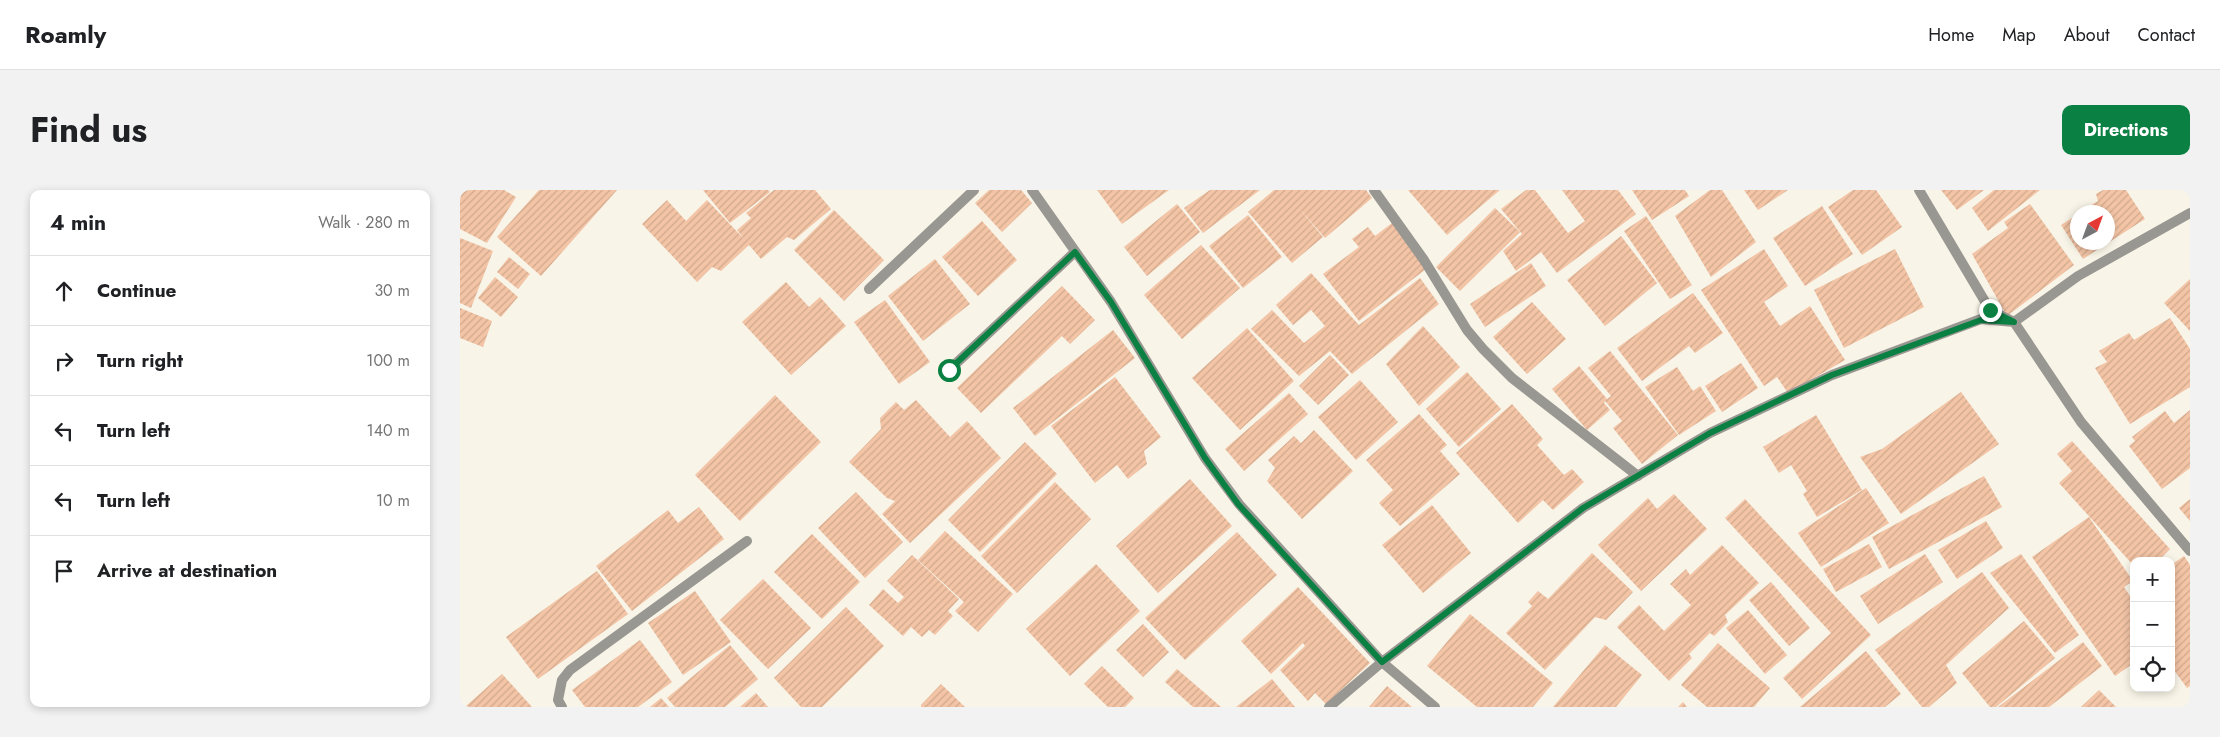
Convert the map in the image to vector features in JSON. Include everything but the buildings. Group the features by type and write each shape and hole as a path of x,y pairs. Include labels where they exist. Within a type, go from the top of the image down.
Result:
{"street":[{"path":"869,289 974,190"},
{"path":"1032,190 1111,302 1205,458 1238,504 1382,662 1435,707"},
{"path":"1374,190 1424,260 1467,330 1483,349 1512,378 1638,476"},
{"path":"1919,190 1990,310 2014,322 2081,422 2190,551"},
{"path":"1329,707 1382,662 1583,508 1710,433 1832,375 1981,320 2014,322 2078,276 2190,213"},
{"path":"949,370 1075,252"},
{"path":"562,707 558,700 562,680 570,670 747,540"}],"route":[{"path":"949,370 1075,252 1111,302 1205,458 1238,504 1382,662 1583,508 1710,433 1832,375 1981,320 2014,322 1990,310"}]}
